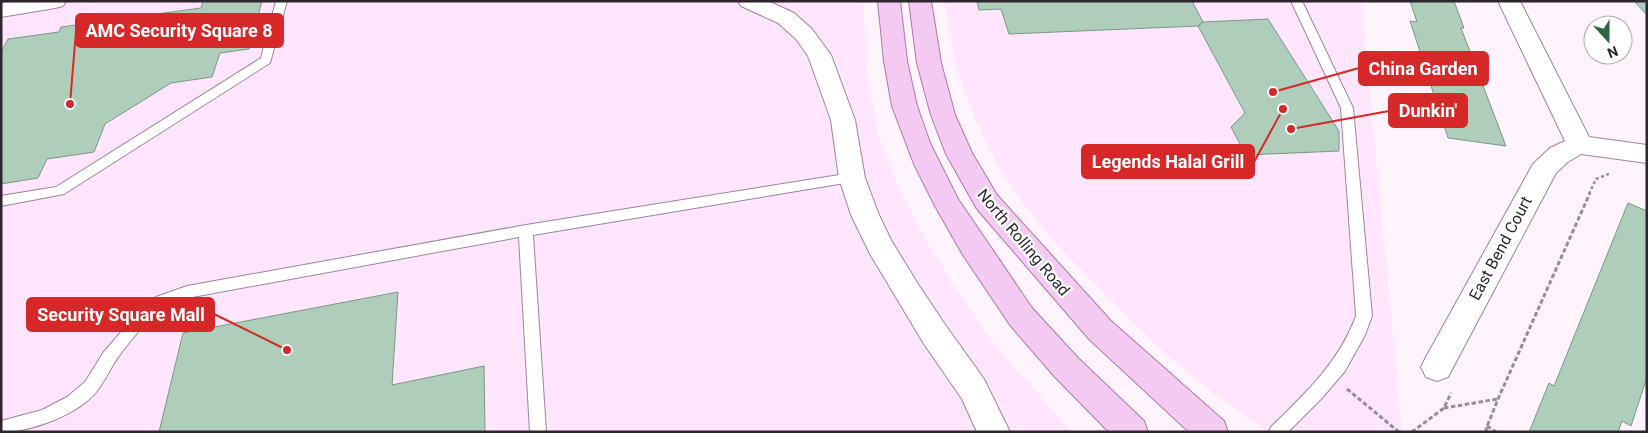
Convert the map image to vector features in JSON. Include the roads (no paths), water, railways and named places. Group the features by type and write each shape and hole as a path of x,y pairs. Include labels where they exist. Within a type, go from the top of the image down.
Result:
{"main road":[{"path":"889,1 896,67 908,119 923,158 949,207 979,256 1028,325 1089,390 1132,432"},
{"name":"North Rolling Road","path":"920,1 929,63 943,115 959,154 987,202 1100,330 1212,432"}],"street":[{"path":"1,10 55,1"},
{"path":"749,1 786,18 804,34 819,55 843,120 852,178 865,215 880,246 935,335 973,389 994,432"},
{"path":"1509,1 1580,145 1647,154"},
{"name":"East Bend Court","path":"1446,376 1542,171 1565,149 1580,145"}],"lane":[{"path":"1,201 59,191 266,60 282,1"},
{"path":"1276,432 1333,376 1357,339 1364,316 1347,108 1296,1"},
{"path":"1,428 45,416 72,402 91,387 128,332 145,314 161,301 186,292 526,230 852,178"},
{"path":"526,230 538,432"}],"place":[{"name":"China Garden","path":"1273,92"},
{"name":"AMC Security Square 8","path":"70,104"},
{"name":"Legends Halal Grill","path":"1283,109"},
{"name":"Dunkin'","path":"1291,129"},
{"name":"Security Square Mall","path":"287,350"}]}
